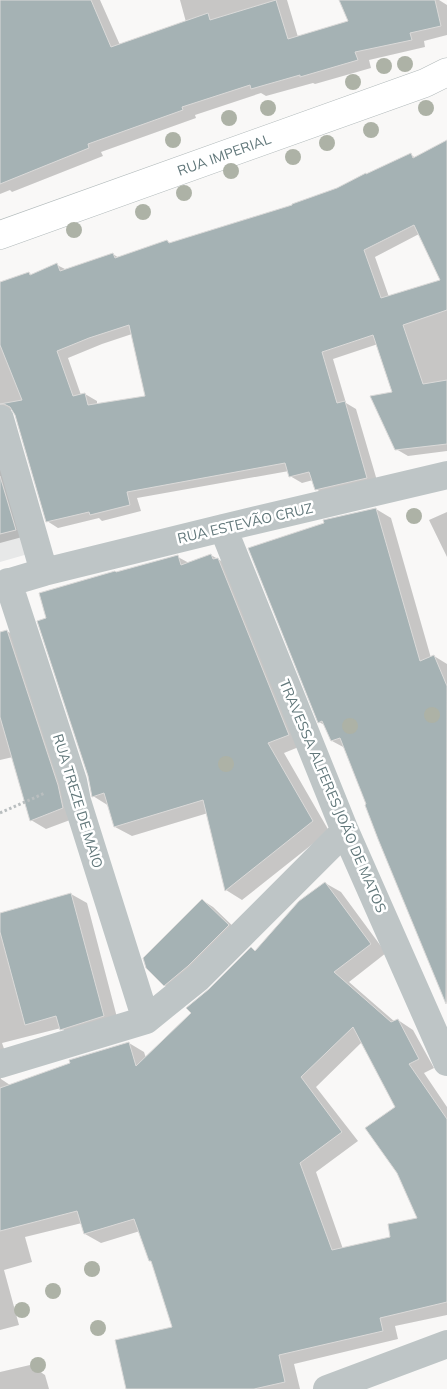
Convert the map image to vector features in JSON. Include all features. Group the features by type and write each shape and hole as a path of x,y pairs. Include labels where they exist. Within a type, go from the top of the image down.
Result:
{"main road":[{"name":"RUA IMPERIAL","path":"0,235 425,83 447,72"}],"street":[{"path":"0,419 44,572"},
{"name":"RUA ESTEVÃO CRUZ","path":"4,584 44,572 447,475"},
{"name":"TRAVESSA ALFERES JOÃO DE MATOS","path":"223,528 345,831 438,1014 447,1062"},
{"name":"RUA TREZE DE MAIO","path":"4,584 73,781 77,801 146,1020"},
{"path":"0,1064 146,1020 198,978 345,831"},
{"path":"327,1389 367,1382 447,1344"}],"path":[{"path":"0,814 73,781"}],"shaded area":[{"path":"0,458 28,554 0,562"}],"building":[{"path":"0,0 91,0 111,47 208,13 210,20 276,0 288,39 348,21 339,0 435,0 441,26 410,33 412,40 355,52 358,60 251,89 250,85 182,107 183,110 88,144 89,148 0,184"},
{"path":"447,140 447,310 403,325 423,384 447,380 447,444 395,450 370,396 392,392 373,335 322,352 337,403 345,401 367,478 315,490 309,472 289,477 285,463 127,492 130,505 90,515 89,512 46,522 15,415 10,407 0,404 22,400 0,345 0,282 29,272 30,275 57,263 60,271 113,253 115,258 167,240 169,243 292,205 337,188 411,153 413,158","holes":["414,225 440,280 381,298 364,250","129,325 145,396 88,405 85,393 73,396 57,351"]},
{"path":"0,476 16,530 0,534"},
{"path":"376,508 420,661 434,655 447,686 446,1004 378,839 340,738 331,741 322,721 318,723 248,548 324,523 323,520"},
{"path":"211,554 213,559 218,558 289,735 268,743 313,821 225,891 203,800 114,827 104,793 92,797 88,776 37,621 46,618 39,593 178,555 181,565"},
{"path":"7,630 58,785 63,808 30,821 0,717 0,632"},
{"path":"325,882 371,944 334,972 391,1022 398,1019 419,1059 409,1064 447,1119 447,1302 380,1318 383,1331 279,1355 285,1382 254,1389 126,1389 115,1340 172,1327 151,1261 149,1261 134,1219 84,1234 77,1211 0,1231 0,1088 70,1063 69,1060 129,1042 136,1066 191,1013 186,1008 209,989 251,947 255,951 299,901","holes":["353,1027 395,1107 365,1128 397,1173 417,1218 388,1224 390,1237 332,1250 300,1163 342,1132 301,1077"]},
{"path":"71,893 104,1016 60,1030 56,1016 25,1025 0,932 0,913"},
{"path":"202,899 229,925 188,966 164,986 146,968 143,958"}]}
